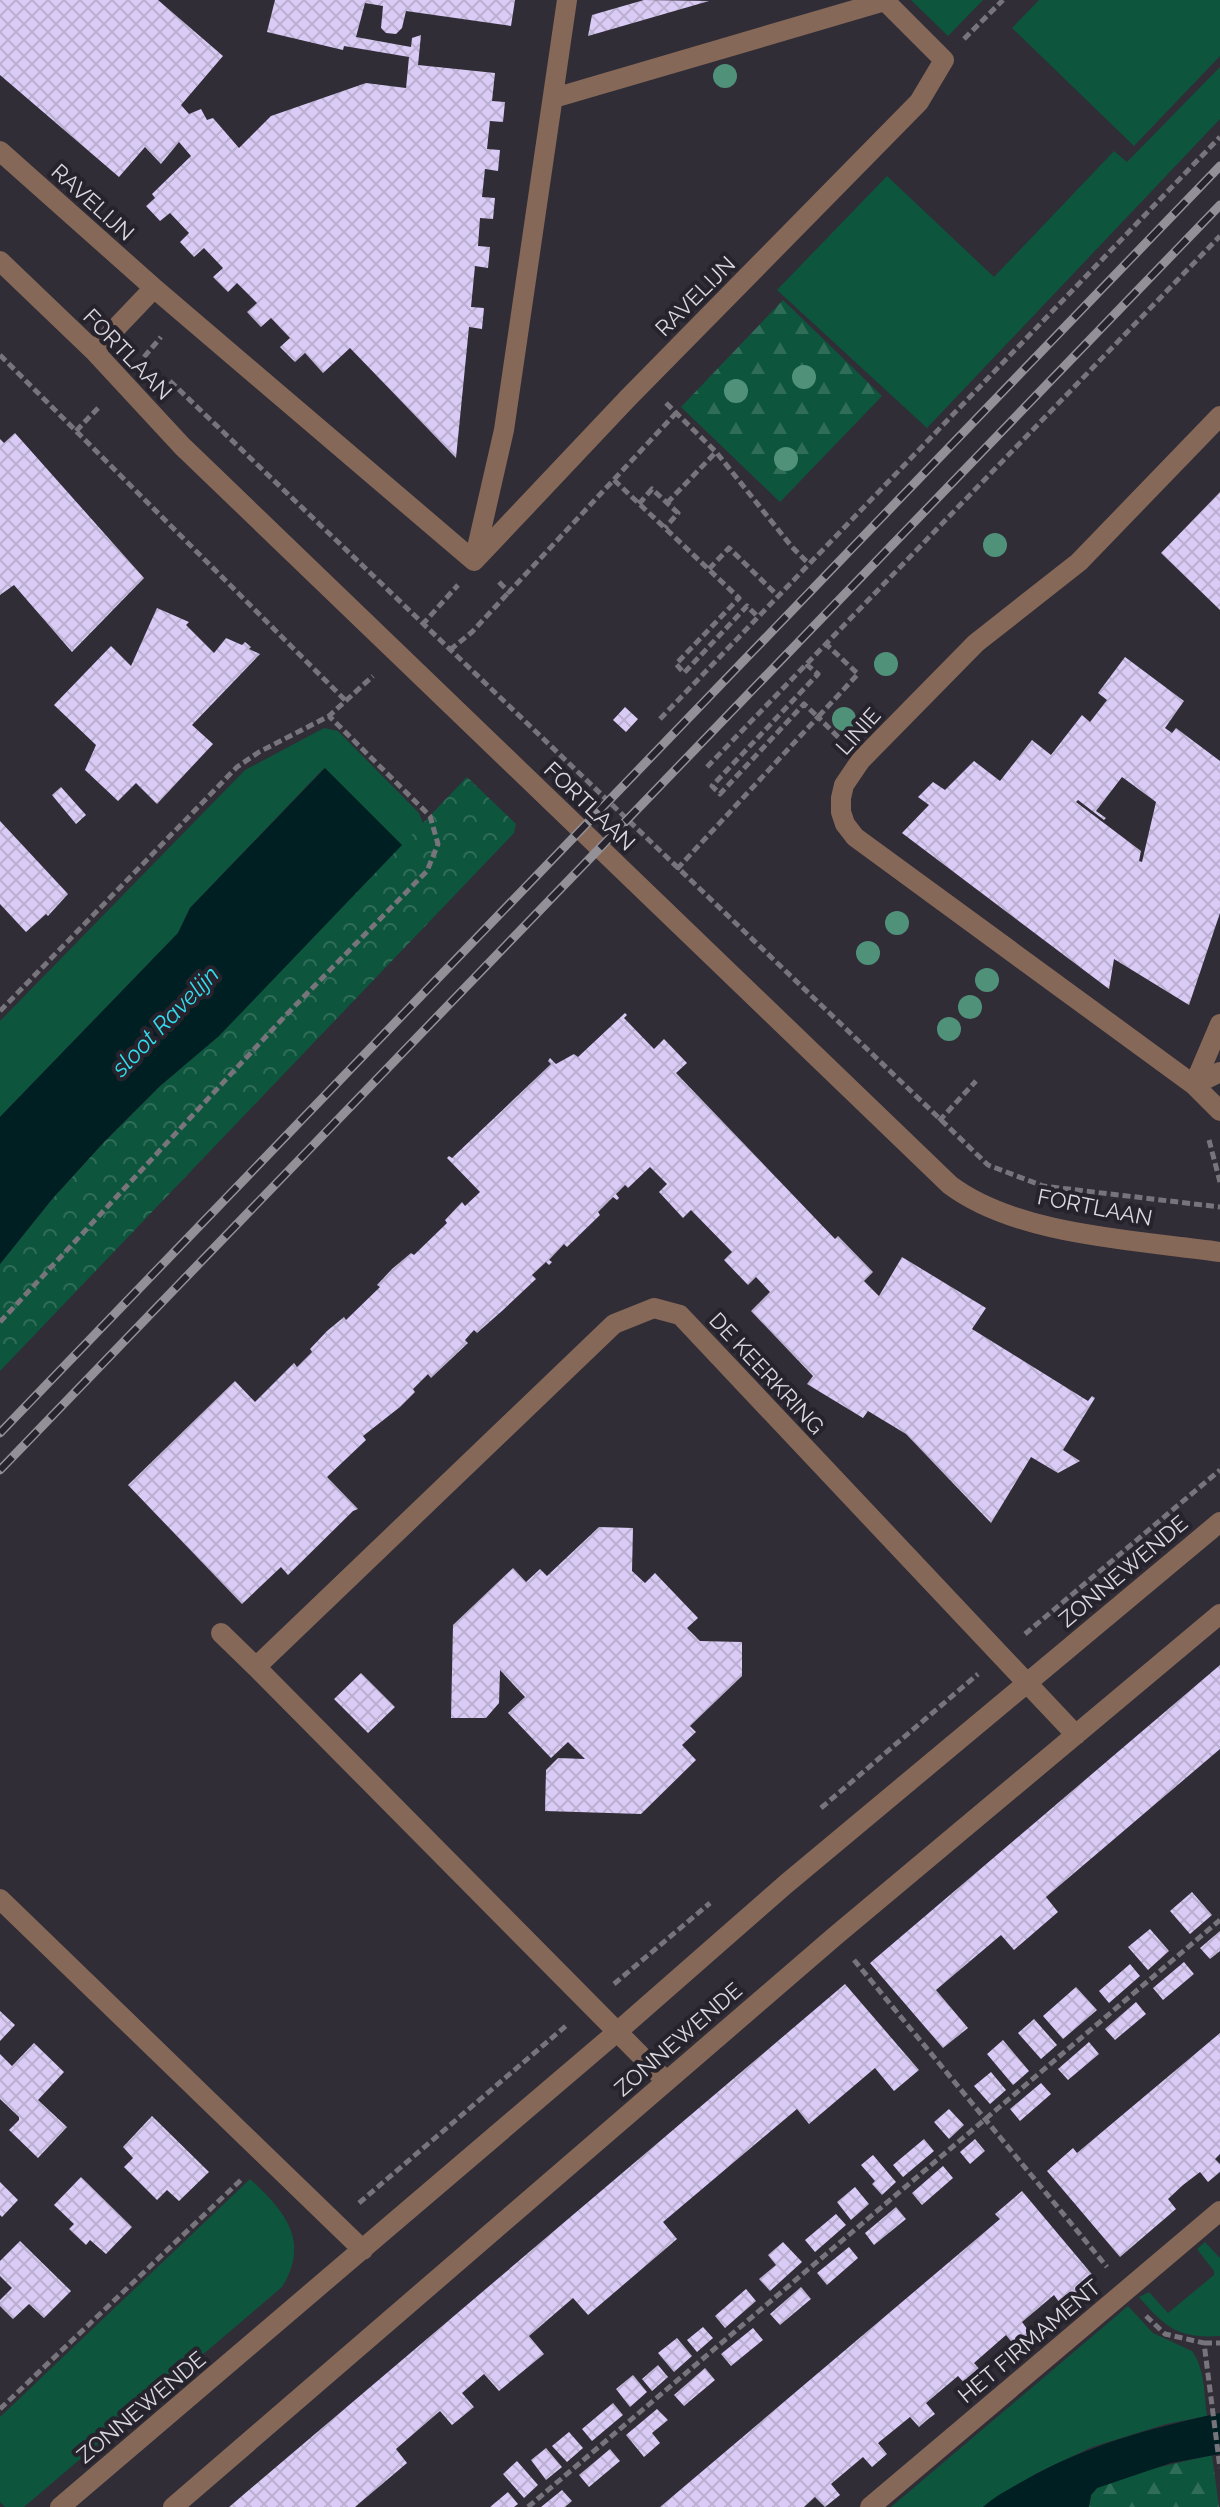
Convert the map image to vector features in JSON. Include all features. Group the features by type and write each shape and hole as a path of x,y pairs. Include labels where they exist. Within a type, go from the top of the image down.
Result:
{"street":[{"path":"474,561 504,430 567,0"},
{"path":"554,98 885,1 944,60"},
{"name":"RAVELIJN","path":"0,151 154,288 474,561 627,399 919,102 944,60"},
{"name":"FORTLAAN","path":"0,261 94,351 182,446 950,1185 972,1201 1064,1230 1220,1252"},
{"path":"94,351 154,288"},
{"name":"LINIE","path":"1220,416 1079,562 976,643 861,760 844,785 841,798 845,824 855,837 1194,1085 1220,1111"},
{"path":"1194,1085 1220,1024"},
{"path":"1194,1085 1220,1072"},
{"name":"DE KEERKRING","path":"256,1667 614,1324 654,1308 680,1315 1076,1735"},
{"name":"ZONNEWENDE","path":"60,2507 786,1884 1220,1522"},
{"name":"ZONNEWENDE","path":"173,2507 834,1937 1220,1614"},
{"path":"221,1633 666,2081"},
{"path":"0,1899 363,2250"},
{"name":"HET FIRMAMENT","path":"870,2507 1220,2211"}],"path":[{"path":"944,60 1003,0"},
{"path":"660,719 1220,137"},
{"path":"707,767 1220,236"},
{"path":"0,355 347,702"},
{"name":"FORTLAAN","path":"143,359 153,367"},
{"name":"FORTLAAN","path":"163,375 988,1165 1043,1186 1220,1207"},
{"path":"450,650 472,632 676,413 716,452 809,564"},
{"path":"667,503 716,452"},
{"path":"614,480 739,598 676,664 684,673 747,606 758,617"},
{"path":"639,504 652,489 678,513 665,528"},
{"path":"709,569 729,548 778,596"},
{"path":"474,561 509,592"},
{"path":"677,869 858,674 826,644"},
{"path":"806,664 818,674 712,786 720,794 804,704 818,717"},
{"path":"0,1011 237,767 259,752 329,716 358,691"},
{"path":"0,1322 286,1015 427,871 438,844 430,816 329,716"},
{"path":"939,1121 976,1081"},
{"path":"528,2507 1220,1920"},
{"path":"834,1937 1149,2320 1165,2334 1204,2343 1220,2343"},
{"path":"0,2409 267,2155"},
{"path":"1204,2343 1220,2468"}],"green space":[{"path":"911,0 983,0 948,36"},
{"path":"1039,0 1220,0 1220,56 1134,146 1012,28"},
{"path":"1220,67 1220,119 927,428 777,290 887,176 994,277 1114,151 1127,162"},
{"path":"783,300 882,396 780,502 681,407"},
{"path":"324,728 338,731 419,813 431,843 0,1264 53,1198 189,1060 219,1036 324,768 190,908 178,933 0,1117 0,1021 245,770"},
{"path":"467,777 516,824 514,833 0,1371 0,1264 53,1198 104,1142 160,1086 219,1036"},
{"path":"250,2179 273,2202 290,2227 294,2255 282,2287 24,2507 5,2507 0,2502 0,2417"},
{"path":"1205,2242 1220,2258 1220,2336 1193,2335 1174,2329 1139,2297 1149,2292 1168,2313 1214,2275 1197,2249"},
{"path":"1128,2306 1153,2333 1192,2351 1202,2374 1207,2416 1166,2424 1092,2447 1037,2473 983,2507 891,2507"},
{"path":"1212,2455 1219,2507 1089,2507 1091,2495 1097,2488 1147,2470"}],"water":[{"name":"sloot Ravelijn","path":"325,768 402,845 219,1036 160,1086 104,1142 53,1198 0,1264 0,1117 178,933 190,908"},
{"path":"1220,2413 1220,2454 1171,2463 1097,2488 1091,2495 1089,2507 983,2507 1025,2480 1096,2447"}],"building":[{"path":"0,0 158,0 223,56 181,105 189,114 201,109 207,120 213,118 239,148 271,116 366,83 406,88 409,57 344,46 343,50 267,32 275,0 515,0 511,26 406,11 402,28 396,34 386,33 381,28 383,6 365,3 356,37 411,47 412,38 421,35 418,65 495,73 492,101 505,102 503,122 490,121 487,149 500,150 498,171 485,169 482,197 495,198 493,219 480,218 478,246 490,247 488,268 475,266 471,307 484,308 482,329 469,327 456,458 350,348 323,373 305,353 295,362 280,347 290,338 271,318 261,327 247,312 257,303 237,283 228,292 213,277 223,268 204,248 194,257 180,242 189,233 170,213 160,221 146,206 155,198 152,194 191,156 179,142 161,164 145,147 119,177 0,75"},
{"path":"644,0 709,1 588,36 592,15"},
{"path":"15,433 144,578 72,652 14,585 0,595 0,439 4,443"},
{"path":"1220,492 1220,610 1161,553"},
{"path":"157,608 189,622 186,625 214,653 226,638 242,645 245,642 251,647 249,649 260,654 192,725 213,744 157,804 136,783 118,801 85,770 96,745 54,705 111,646 131,666"},
{"path":"1125,657 1184,701 1165,728 1172,733 1176,728 1220,761 1220,913 1189,1005 1114,959 1109,989 902,833 929,805 918,797 933,782 945,790 974,761 1000,781 1032,740 1051,755 1082,715 1090,722 1107,700 1098,693","holes":["1122,777 1156,802 1142,862 1139,861 1141,851 1076,802 1078,800 1104,820 1106,818 1096,811"]},
{"path":"625,707 638,719 626,732 613,720"},
{"path":"61,787 86,815 76,824 52,795"},
{"path":"0,821 68,894 48,916 46,914 26,932 0,904"},
{"path":"625,1013 624,1018 654,1049 664,1039 687,1063 676,1073 835,1239 838,1236 873,1272 864,1281 879,1296 902,1257 986,1308 972,1329 1088,1401 1092,1396 1095,1398 1063,1450 1080,1461 1058,1473 1031,1457 991,1523 906,1434 868,1411 863,1418 807,1384 813,1376 751,1311 770,1292 756,1277 748,1285 724,1260 732,1252 691,1210 683,1218 659,1192 667,1184 650,1167 628,1188 625,1185 616,1194 619,1198 613,1197 598,1212 600,1215 567,1247 564,1244 549,1260 552,1262 549,1265 546,1262 532,1275 536,1279 502,1311 477,1333 474,1330 465,1340 468,1343 431,1378 428,1374 400,1407 363,1436 366,1440 327,1477 358,1509 288,1575 281,1567 242,1604 128,1485 235,1381 255,1402 294,1363 297,1367 327,1331 344,1317 346,1320 380,1287 377,1285 392,1269 411,1253 414,1255 447,1223 445,1220 462,1202 465,1206 480,1192 447,1158 452,1158 551,1064 548,1061 550,1058 556,1064 574,1054 578,1057"},
{"path":"599,1527 633,1528 632,1571 645,1583 655,1573 698,1618 687,1628 700,1641 742,1642 742,1676 690,1726 696,1732 682,1745 696,1760 641,1814 545,1811 546,1770 558,1758 585,1759 568,1742 551,1758 508,1713 525,1697 500,1670 499,1703 486,1718 451,1718 453,1625 513,1568 526,1582 540,1569 547,1576"},
{"path":"1220,1665 1220,1749 1046,1897 1058,1912 1014,1950 1001,1935 936,1990 968,2028 943,2048 870,1963"},
{"path":"361,1673 395,1707 368,1733 334,1699"},
{"path":"1192,1892 1212,1915 1190,1934 1170,1911"},
{"path":"1150,1929 1169,1951 1148,1970 1128,1947"},
{"path":"1220,1931 1220,1951 1210,1959 1200,1948"},
{"path":"1184,1962 1194,1974 1163,2000 1153,1988"},
{"path":"1130,1964 1140,1976 1109,2003 1099,1991"},
{"path":"845,1984 919,2070 894,2091 875,2068 809,2124 797,2109 663,2222 677,2239 588,2315 573,2298 529,2336 544,2354 499,2391 484,2374 462,2393 474,2407 452,2425 440,2411 396,2449 407,2463 355,2507 229,2507"},
{"path":"1076,1987 1097,2010 1063,2039 1043,2016"},
{"path":"1136,2002 1146,2014 1115,2040 1105,2029"},
{"path":"0,2011 15,2025 0,2041"},
{"path":"1034,2019 1057,2045 1041,2059 1018,2033"},
{"path":"1220,2033 1220,2154 1215,2159 1220,2164 1220,2172 1208,2182 1200,2172 1183,2185 1168,2199 1176,2209 1120,2257 1047,2171 1073,2148 1077,2153"},
{"path":"1003,2040 1029,2071 1013,2085 987,2054"},
{"path":"1089,2042 1099,2054 1068,2080 1058,2069"},
{"path":"34,2043 64,2072 38,2100 67,2127 38,2158 9,2130 19,2117 0,2099 0,2054 12,2066"},
{"path":"991,2072 1006,2090 990,2104 974,2086"},
{"path":"1041,2083 1051,2094 1020,2121 1010,2109"},
{"path":"949,2109 964,2125 949,2139 934,2122"},
{"path":"152,2116 209,2172 179,2201 167,2190 157,2200 124,2167 133,2158 123,2147"},
{"path":"924,2139 934,2151 903,2177 893,2165"},
{"path":"975,2139 985,2151 970,2164 960,2152"},
{"path":"873,2155 896,2182 882,2195 861,2165"},
{"path":"943,2166 953,2178 922,2205 912,2193"},
{"path":"81,2177 132,2227 106,2254 90,2240 86,2245 69,2229 74,2224 54,2205"},
{"path":"0,2182 18,2200 2,2217 0,2215"},
{"path":"855,2187 869,2204 851,2220 837,2202"},
{"path":"1022,2191 1095,2278 1062,2306 1054,2295 1022,2322 1030,2333 1015,2346 1006,2335 974,2363 983,2373 967,2386 958,2376 926,2403 935,2414 919,2427 910,2417 878,2443 887,2454 872,2467 863,2457 831,2484 840,2495 825,2507 815,2497 804,2507 660,2507 1000,2219 995,2214"},
{"path":"896,2207 906,2219 874,2245 865,2233"},
{"path":"836,2214 846,2225 815,2252 805,2240"},
{"path":"20,2241 71,2291 44,2318 29,2304 13,2319 0,2306 0,2300 12,2288 0,2276 0,2261"},
{"path":"783,2242 802,2262 770,2291 759,2279 776,2265 768,2255"},
{"path":"849,2247 858,2258 827,2285 817,2273"},
{"path":"801,2287 811,2299 780,2325 770,2314"},
{"path":"746,2289 756,2301 725,2328 715,2316"},
{"path":"703,2327 713,2338 697,2352 687,2340"},
{"path":"753,2328 763,2340 731,2366 721,2354"},
{"path":"677,2338 692,2356 674,2372 658,2353"},
{"path":"658,2365 668,2377 652,2391 642,2379"},
{"path":"705,2368 715,2380 684,2406 674,2395"},
{"path":"633,2375 647,2392 630,2407 616,2389"},
{"path":"613,2403 623,2415 592,2441 582,2429"},
{"path":"657,2409 668,2420 652,2433 660,2443 644,2457 626,2435"},
{"path":"569,2432 583,2448 567,2462 552,2446"},
{"path":"546,2448 562,2467 546,2480 531,2460"},
{"path":"610,2449 620,2461 589,2487 579,2475"},
{"path":"517,2461 538,2485 524,2498 503,2474"},
{"path":"562,2490 572,2501 565,2507 541,2507"},
{"path":"508,2492 518,2504 514,2507 490,2507"}],"railway":[{"path":"0,1433 1220,166"},
{"path":"0,1470 1220,205"}]}
